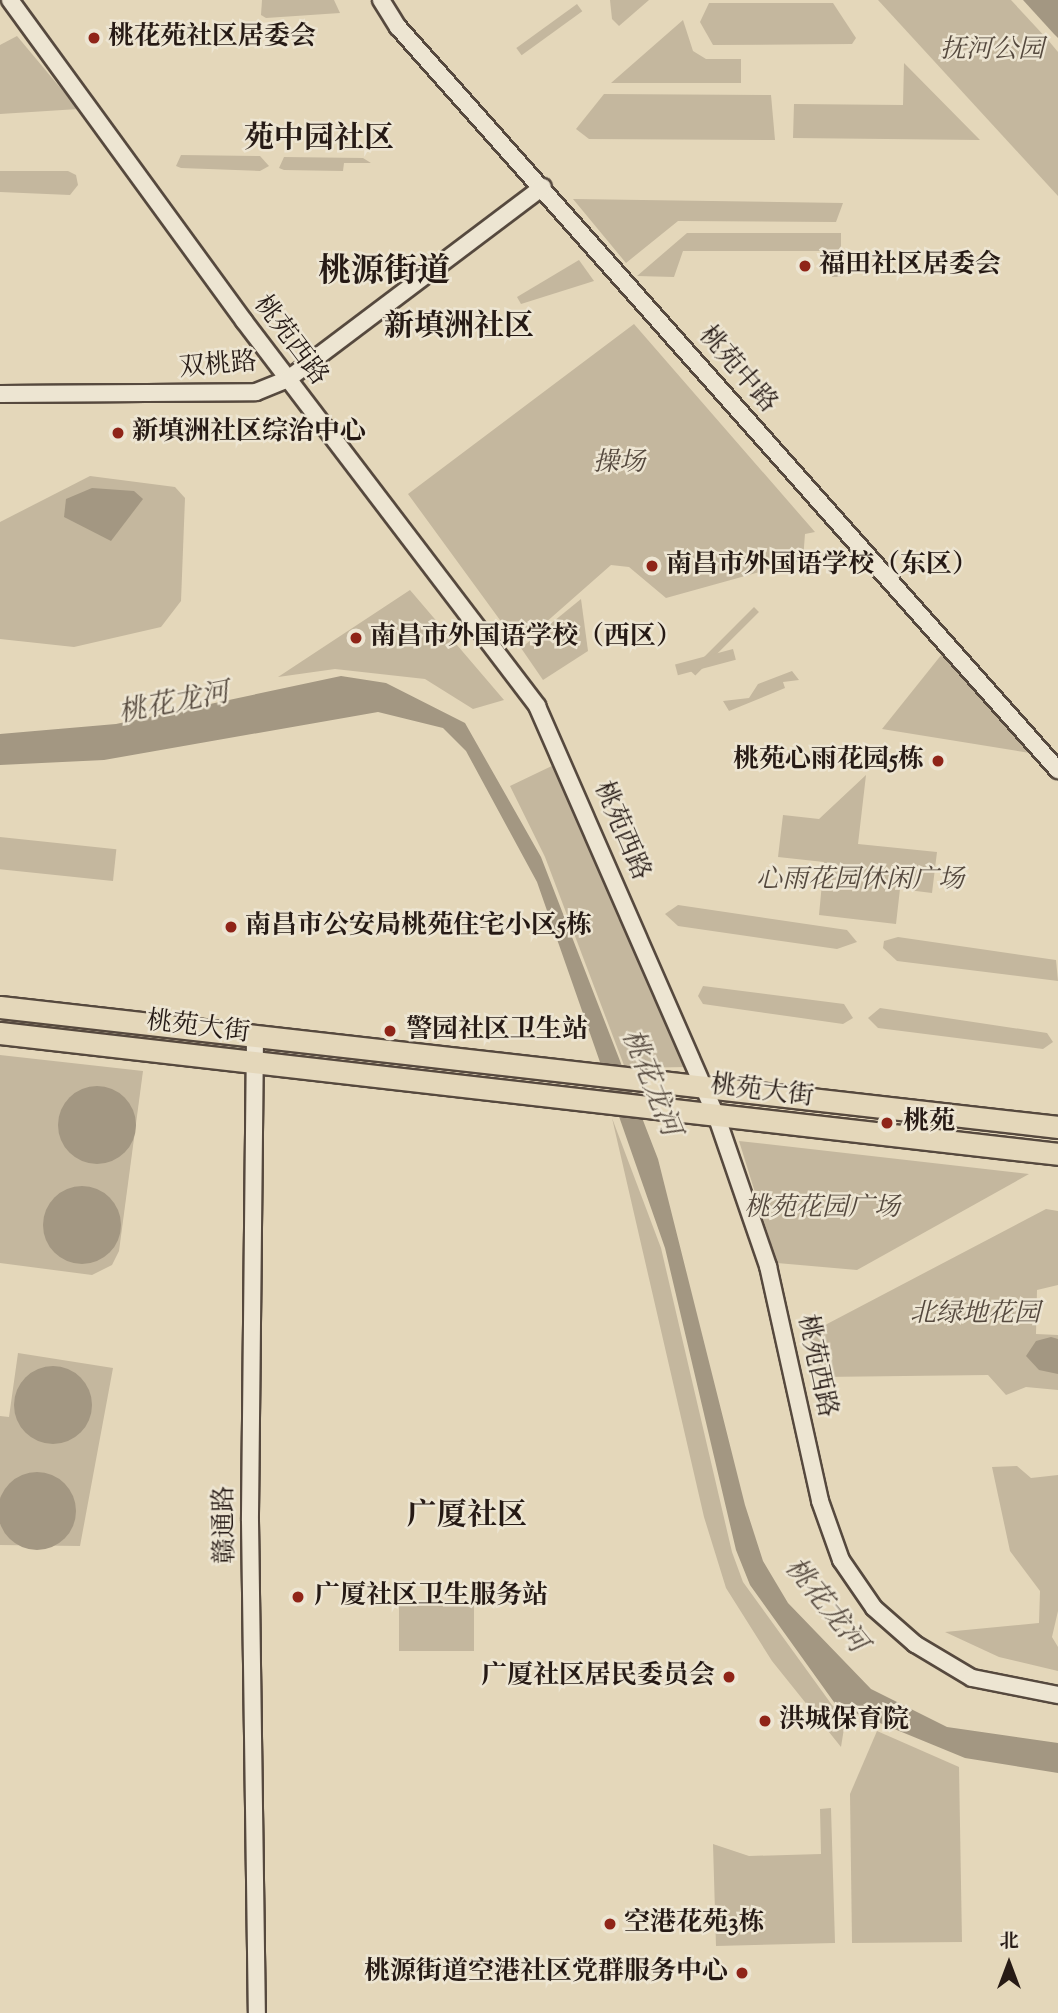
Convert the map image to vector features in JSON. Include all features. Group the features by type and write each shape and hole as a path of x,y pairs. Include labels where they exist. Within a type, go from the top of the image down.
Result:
{"main road":[{"name":"桃苑大街","path":"0,1007 1058,1127"},
{"name":"桃苑大街","path":"0,1033 1058,1154"}],"street":[{"name":"桃苑西路","path":"10,0 288,379 537,706 716,1115 768,1266 820,1501 841,1560 874,1608 915,1644 972,1678 1058,1695"},
{"name":"桃苑中路","path":"381,0 398,27 1058,770"},
{"name":"双桃路","path":"0,394 208,395 256,392 288,379 542,187"},
{"name":"赣通路","path":"255,1037 250,1521 257,2013"}],"green space":[{"path":"262,0 334,0 340,13 266,18 261,15"},
{"path":"610,0 649,0 619,26 612,19"},
{"name":"抚河公园","path":"878,0 1011,0 1048,40 1058,52 1058,196"},
{"path":"709,3 833,3 856,38 852,44 713,45 700,22"},
{"path":"577,4 582,11 522,55 516,48"},
{"path":"683,20 693,51 706,59 741,59 741,83 611,83"},
{"path":"17,36 78,109 0,114 0,45"},
{"path":"904,63 980,140 793,138 794,104 903,105"},
{"path":"604,94 771,95 775,140 589,139 576,129"},
{"path":"181,155 260,156 269,166 260,171 181,168 176,166"},
{"path":"284,157 363,158 371,163 344,163 343,171 284,170 279,168"},
{"path":"0,171 68,171 76,175 78,185 70,195 0,192"},
{"path":"573,199 843,203 836,222 678,221 626,263"},
{"path":"687,233 841,233 841,277 832,277 832,251 683,251 674,277 637,276"},
{"path":"579,260 594,281 521,304 517,297"},
{"name":"操场","path":"634,324 815,532 805,534 803,560 666,598 629,567 611,565 519,646 408,494"},
{"path":"90,476 175,487 185,498 181,601 161,627 74,647 0,639 0,522"},
{"path":"410,590 504,700 473,709 425,679 335,669 278,677"},
{"path":"581,599 588,651 543,680 521,648"},
{"path":"754,607 759,612 695,676 690,671"},
{"path":"733,649 736,660 678,675 675,665"},
{"path":"942,654 1030,753 882,729"},
{"path":"792,671 799,680 783,682 785,688 729,711 723,701 749,698 758,684"},
{"path":"558,763 689,1067 625,1068 545,857 510,786"},
{"name":"心雨花园休闲广场","path":"866,775 858,844 937,852 932,893 900,889 896,924 819,915 824,862 778,857 783,815 819,819"},
{"path":"0,837 116,849 113,881 0,869"},
{"path":"678,905 847,930 857,942 837,949 678,926 665,914"},
{"path":"898,937 1056,960 1058,981 897,961 883,948 884,941"},
{"path":"703,986 844,1004 853,1018 843,1024 703,1004 698,996"},
{"path":"880,1008 1047,1033 1053,1042 1043,1049 878,1028 868,1018"},
{"path":"0,1055 143,1071 119,1251 112,1265 92,1275 0,1263"},
{"path":"612,1118 661,1248 732,1552 743,1582 832,1705 846,1716 841,1747 772,1661 726,1588 704,1517"},
{"name":"桃苑花园广场","path":"739,1141 1029,1174 857,1270 777,1263"},
{"name":"北绿地花园","path":"1046,1209 1058,1211 1058,1285 1037,1290 1036,1334 1058,1335 1058,1390 1026,1387 1006,1395 988,1375 821,1377 808,1334"},
{"path":"18,1353 113,1368 80,1546 0,1545 0,1416 9,1417"},
{"path":"1017,1466 1031,1478 1058,1475 1058,1611 1052,1637 1058,1647 1058,1671 999,1657 945,1632 1039,1623 1040,1591 1010,1551 992,1467"},
{"path":"399,1601 474,1601 474,1651 399,1651"},
{"path":"877,1731 959,1767 962,1942 852,1943 850,1794"},
{"path":"831,1808 835,1943 716,1946 713,1844 749,1856 821,1854 820,1809"}],"shaded area":[{"path":"1023,0 1058,0 1058,38 1054,34"},
{"path":"92,488 134,491 143,499 111,541 64,517 66,499"},
{"path":"341,676 386,683 465,723 541,857 658,1159 745,1505 763,1561 788,1603 871,1689 947,1727 1058,1743 1058,1773 965,1758 836,1705 750,1585 736,1550 665,1248 537,882 466,751 443,728 378,712 104,760 0,765 0,734 116,724"},
{"path":"89,1086 105,1086 119,1092 130,1103 136,1117 136,1133 130,1147 119,1158 105,1164 89,1164 75,1158 64,1147 58,1133 58,1117 64,1103 75,1092"},
{"path":"74,1186 90,1186 104,1192 115,1203 121,1217 121,1233 115,1247 104,1258 90,1264 74,1264 60,1258 49,1247 43,1233 43,1217 49,1203 60,1192"},
{"path":"1051,1337 1058,1339 1058,1374 1039,1370 1026,1356 1036,1341"},
{"path":"45,1366 61,1366 75,1372 86,1383 92,1397 92,1413 86,1427 75,1438 61,1444 45,1444 31,1438 20,1427 14,1413 14,1397 20,1383 31,1372"},
{"path":"37,1472 52,1475 65,1483 73,1496 76,1511 73,1526 65,1539 52,1547 37,1550 22,1547 9,1539 1,1526 -2,1511 1,1496 9,1483 22,1475"}],"place":[{"name":"桃花苑社区居委会","path":"94,38"},
{"name":"福田社区居委会","path":"805,266"},
{"name":"新填洲社区综治中心","path":"118,433"},
{"name":"南昌市外国语学校（东区）","path":"652,566"},
{"name":"南昌市外国语学校（西区）","path":"356,638"},
{"name":"桃苑心雨花园5栋","path":"938,761"},
{"name":"南昌市公安局桃苑住宅小区5栋","path":"231,927"},
{"name":"警园社区卫生站","path":"390,1031"},
{"name":"桃苑","path":"887,1123"},
{"name":"广厦社区卫生服务站","path":"298,1597"},
{"name":"广厦社区居民委员会","path":"729,1677"},
{"name":"洪城保育院","path":"765,1721"},
{"name":"空港花苑3栋","path":"610,1924"},
{"name":"桃源街道空港社区党群服务中心","path":"742,1973"}],"district":[{"name":"苑中园社区","path":"319,140"},
{"name":"桃源街道","path":"384,274"},
{"name":"新填洲社区","path":"459,328"},
{"name":"广厦社区","path":"467,1517"}],"water label":[{"name":"桃花龙河","path":"174,704"},
{"name":"桃花龙河","path":"650,1083"},
{"name":"桃花龙河","path":"825,1606"}]}
